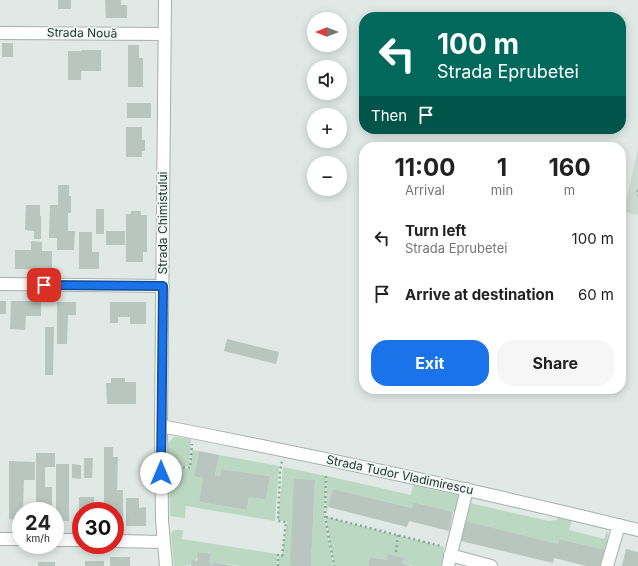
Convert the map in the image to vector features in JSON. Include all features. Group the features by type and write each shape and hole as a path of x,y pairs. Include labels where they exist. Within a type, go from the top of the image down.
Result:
{"street":[{"name":"Strada Chimistului","path":"165,0 161,426 162,520 166,566"},
{"name":"Strada Nouă","path":"0,32 165,34"},
{"path":"0,284 163,286"},
{"name":"Strada Tudor Vladimirescu","path":"161,426 193,431 467,489 638,530"},
{"path":"467,489 449,561 491,566"},
{"path":"607,566 619,525"},
{"path":"0,539 12,540"},
{"path":"124,541 164,542"}],"path":[{"path":"638,190 638,196"},
{"path":"169,465 190,468 193,431"},
{"path":"278,566 278,555 282,556 286,522 278,521 280,471 285,451"},
{"path":"326,476 326,517 334,566"},
{"path":"326,517 444,547 449,561"},
{"path":"396,552 398,535"}],"shaded area":[{"path":"638,148 638,215 626,212 626,203"}],"green space":[{"path":"175,437 191,439 189,467 167,463 168,445 171,439"},
{"path":"192,450 199,451 194,476 203,478 199,502 247,510 249,497 266,500 270,476 222,469 220,476 215,475 219,455 279,466 275,521 186,506 185,518 170,516 169,465 190,469"},
{"path":"283,467 326,476 324,515 333,566 311,566 315,480 290,566 278,566 279,556 282,556 287,521 278,520"},
{"path":"327,476 411,495 413,485 458,495 460,496 459,509 453,512 413,502 412,508 333,489 326,515"},
{"path":"470,503 548,521 557,520 558,515 572,519 569,530 604,539 607,530 608,535 606,550 559,539 558,544 466,521"},
{"path":"326,517 398,536 396,551 399,536 444,547 441,566 414,566 402,563 403,558 388,554 387,560 370,557 368,566 334,566"},
{"path":"174,530 183,530 182,539 277,554 277,566 241,566 214,562 214,564 209,563 210,554 199,552 194,563 185,566 174,566 171,533"}],"building":[{"path":"58,0 71,0 71,9 58,9"},
{"path":"105,0 121,0 121,5 127,5 127,18 106,18"},
{"path":"2,43 13,43 13,57 2,57"},
{"path":"128,45 139,45 139,58 143,58 143,87 128,87"},
{"path":"101,50 101,71 81,71 81,80 68,80 68,51"},
{"path":"127,103 151,103 151,118 127,118"},
{"path":"126,127 142,127 142,140 145,140 145,151 142,151 142,157 126,157"},
{"path":"58,185 69,185 69,196 71,196 71,213 68,213 68,231 75,231 74,250 57,250 57,238 49,238 50,205 58,205"},
{"path":"26,205 40,205 41,239 34,239 34,231 25,230"},
{"path":"96,209 104,209 104,234 96,234"},
{"path":"131,211 141,211 141,215 147,215 147,252 143,252 143,262 126,262 126,214 131,214"},
{"path":"106,231 125,231 125,245 106,245"},
{"path":"79,232 92,232 92,252 99,252 99,269 79,269"},
{"path":"31,241 42,242 42,251 52,251 52,270 15,269 15,250 31,250"},
{"path":"0,301 6,301 6,314 0,314"},
{"path":"11,301 41,301 41,316 26,316 25,330 10,329"},
{"path":"57,302 76,302 76,315 68,315 67,344 57,344"},
{"path":"110,302 146,302 146,324 130,324 130,317 118,317 118,323 110,323"},
{"path":"45,327 54,327 53,375 45,375"},
{"path":"227,339 279,352 276,364 224,351"},
{"path":"111,378 125,378 125,382 136,382 136,404 107,404 106,383 111,383"},
{"path":"104,447 113,447 113,457 118,457 117,490 123,490 123,502 104,502"},
{"path":"199,451 219,455 215,475 220,476 221,469 270,476 266,500 249,497 247,510 199,502 203,478 194,476"},
{"path":"36,453 55,453 55,467 45,467 45,487 52,487 52,502 36,502"},
{"path":"84,458 93,458 92,478 84,478"},
{"path":"9,461 35,462 35,480 24,480 23,502 12,502 12,519 9,519"},
{"path":"56,464 69,464 69,521 64,521 64,502 56,502"},
{"path":"72,464 81,465 81,479 72,478"},
{"path":"294,479 315,480 311,566 290,566"},
{"path":"333,489 412,508 413,502 453,512 449,531 409,521 407,527 328,507"},
{"path":"79,497 94,497 94,502 79,502"},
{"path":"126,498 139,498 139,508 146,507 146,526 126,526"},
{"path":"466,521 558,544 559,539 606,550 601,566 586,566 554,558 553,563 461,541"},
{"path":"626,549 638,552 638,566 622,566"},
{"path":"198,552 211,554 209,563 214,564 214,562 234,566 191,566 192,560 197,561"},
{"path":"388,554 404,558 402,563 411,566 368,566 370,557 387,560"},
{"path":"110,557 130,557 130,566 110,566"},
{"path":"85,561 104,561 104,566 85,566"},
{"path":"38,562 55,562 55,566 38,566"}],"route":[{"path":"44,285 163,286 161,473"}]}
